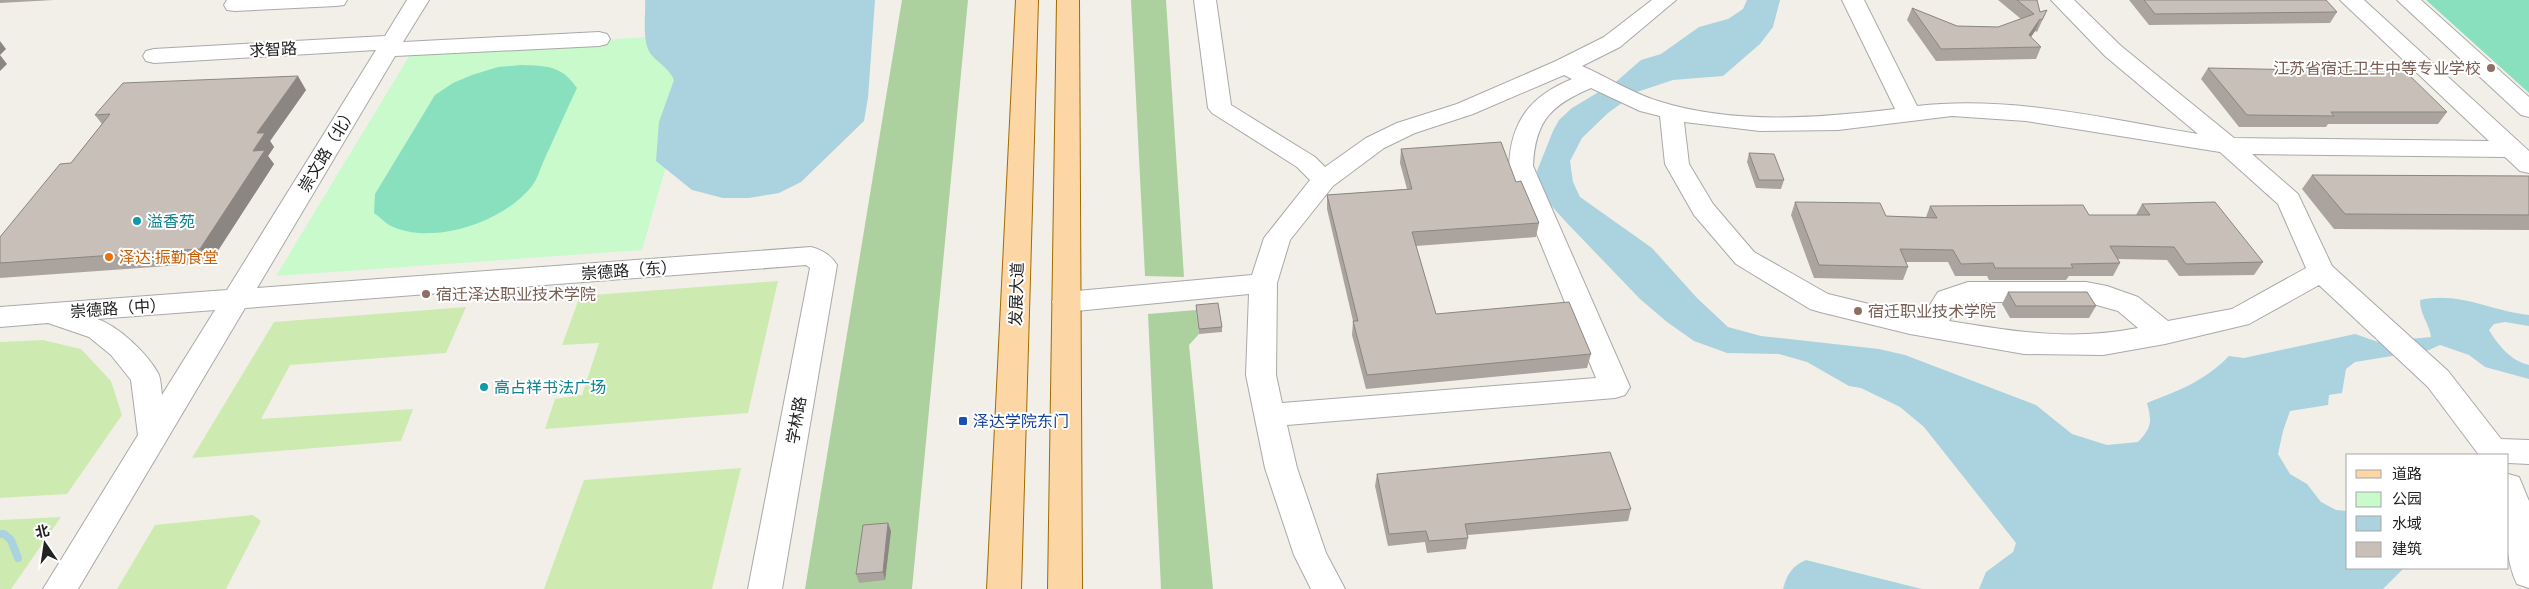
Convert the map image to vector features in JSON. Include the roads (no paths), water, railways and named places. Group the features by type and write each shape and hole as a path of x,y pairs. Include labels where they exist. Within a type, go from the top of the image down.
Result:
{"main road":[{"name":"发展大道","path":"1004,589 1027,0"},
{"path":"1065,589 1068,0"}],"lane":[{"path":"235,5 336,0"},
{"name":"崇文路（北）","path":"60,589 418,0"},
{"path":"1205,0 1220,108 1306,162 1324,180"},
{"path":"1328,589 1310,555 1281,468 1262,375 1263,283 1277,238 1324,180 1375,143 1406,128 1465,109 1564,66 1612,42 1665,0"},
{"path":"1853,0 1909,113"},
{"path":"2062,0 2113,52 2228,146 2290,200 2320,271 2438,379 2496,453 2529,452"},
{"path":"2351,0 2521,157"},
{"path":"2408,0 2529,110"},
{"name":"求智路","path":"154,56 599,39"},
{"path":"1564,66 1648,106 1695,118 1760,124 1838,123 1952,109 2026,114 2228,146 2521,157"},
{"path":"1270,415 1615,387 1521,166 1521,149 1528,130 1543,105 1591,79"},
{"path":"1671,112 1677,164 1703,209 1745,258 1820,302 1931,327 2024,344 2103,345 2238,318 2296,287 2320,271"},
{"name":"崇德路（东）","path":"237,298 811,256"},
{"name":"学林路","path":"765,589 824,265 811,256"},
{"path":"1066,302 1263,283"},
{"path":"1931,327 1948,300 1968,292 2086,292 2108,296 2128,304 2165,334"},
{"name":"崇德路（中）","path":"0,317 237,298"},
{"path":"44,314 99,330 121,348 145,377 153,435"},
{"path":"2509,489 2521,527 2529,574"}],"water":[{"path":"645,0 875,0 868,98 864,121 801,182 779,193 749,198 723,198 692,190 656,161 659,122 674,80 649,51 645,33"},
{"path":"1747,0 1780,0 1773,27 1760,44 1723,76 1673,80 1637,92 1608,113 1582,138 1570,161 1573,182 1580,197 1652,248 1697,298 1728,327 1761,336 1879,349 1905,355 2036,405 2072,434 2107,445 2138,442 2150,424 2147,403 2200,379 2229,356 2244,358 2355,334 2378,342 2431,337 2421,310 2420,300 2448,298 2529,315 2529,326 2505,322 2494,324 2489,330 2506,352 2516,360 2529,365 2529,379 2485,367 2469,355 2440,345 2429,350 2355,362 2346,369 2342,393 2329,395 2328,405 2290,411 2278,454 2290,474 2307,484 2321,502 2336,510 2346,511 2346,569 2403,569 2383,589 1979,589 1986,572 2013,552 2016,543 1924,427 1900,407 1861,388 1849,386 1807,362 1779,354 1727,353 1694,341 1667,322 1640,299 1548,202 1540,186 1537,171 1553,131 1559,120 1572,108 1617,81 1641,60 1661,54 1699,27 1728,19 1743,9"},
{"path":"1806,560 1922,589 1783,589 1791,571"}],"waterway":[{"path":"0,534 4,534 11,540 18,558"}],"place":[{"name":"江苏省宿迁卫生中等专业学校","path":"2491,68"},
{"name":"溢香苑","path":"137,221"},
{"name":"泽达·振勤食堂","path":"109,257"},
{"name":"宿迁泽达职业技术学院","path":"426,294"},
{"name":"宿迁职业技术学院","path":"1858,311"},
{"name":"高占祥书法广场","path":"484,387"},
{"name":"泽达学院东门","path":"963,421"}]}
